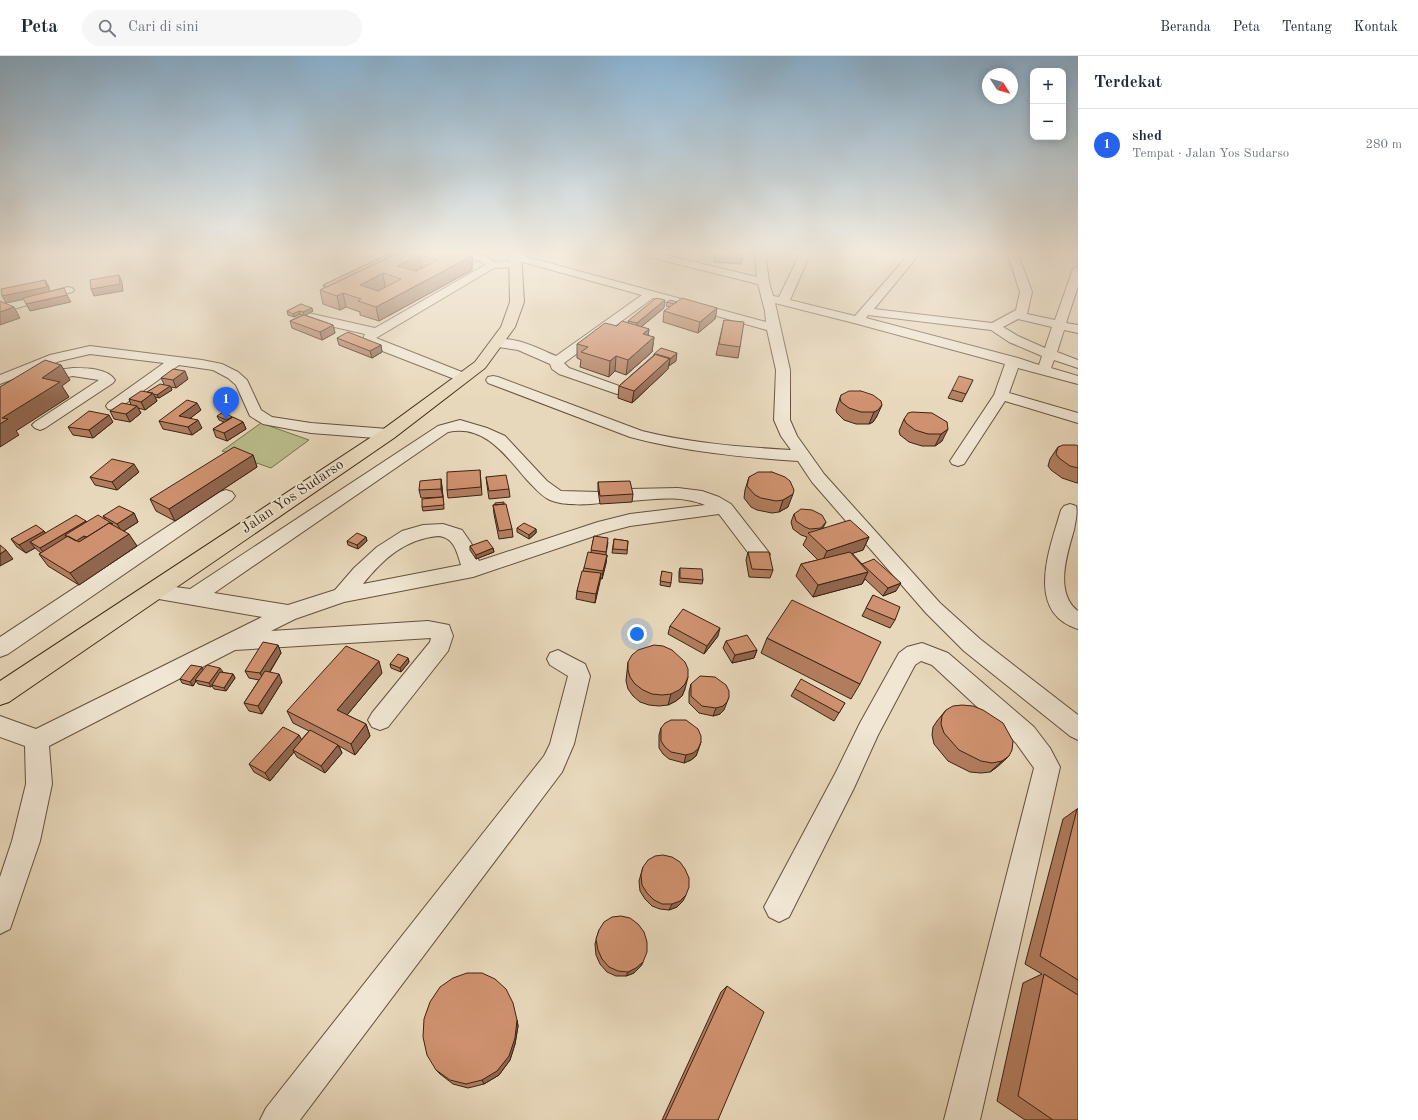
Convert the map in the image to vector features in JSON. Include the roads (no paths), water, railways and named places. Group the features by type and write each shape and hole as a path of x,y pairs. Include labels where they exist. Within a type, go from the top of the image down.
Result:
{"main road":[{"name":"Jalan Yos Sudarso","path":"0,694 388,434 462,377 480,365 508,327 517,302"}],"street":[{"path":"0,309 26,302"},
{"path":"427,302 374,332 369,339 372,342 462,377"},
{"path":"558,362 641,302"},
{"path":"678,302 773,328"},
{"path":"771,302 773,328 783,370 782,420 789,436 818,478 933,608 972,645 1078,729"},
{"path":"802,302 861,316 1078,380"},
{"path":"861,316 873,302"},
{"path":"994,327 1022,312 1024,302"},
{"path":"1044,370 1067,302"},
{"path":"1016,315 1078,329"},
{"path":"861,316 994,327 1011,339 1049,355 1078,364"},
{"path":"308,317 374,332"},
{"path":"497,343 521,346 558,362"},
{"path":"0,380 57,358 76,352 90,350 176,361 217,367 233,375 242,384 255,413 268,421 311,428 388,434"},
{"path":"113,406 176,361"},
{"path":"958,461 1001,395 1013,361"},
{"path":"558,362 557,366 564,371 617,390"},
{"path":"0,388 15,386 54,374 69,372 84,371 105,377 108,380 40,425"},
{"path":"493,380 636,434 658,440 741,451 803,456"},
{"path":"1001,395 1078,418"},
{"path":"192,598 443,429 460,425 499,439 541,485 556,496 570,498 599,498"},
{"path":"630,496 683,493 706,498 724,508 760,554"},
{"path":"0,648 226,496"},
{"path":"0,726 38,740 288,613 342,595 473,570 598,528 630,520 724,508"},
{"path":"1070,510 1056,562 1055,592 1059,603 1066,612 1078,621"},
{"path":"342,595 359,573 384,550 402,538 429,529 447,530 457,536 473,570"},
{"path":"153,592 288,613"},
{"path":"230,643 428,629 441,631 442,636 440,645 380,720"},
{"path":"779,906 845,780 868,730 906,659 915,653 922,652 940,659 1025,735 1041,756 1047,767 962,1120"},
{"path":"278,1120 553,764 562,744 579,676 577,670 558,659"},
{"path":"0,919 26,841 39,784 38,740"}],"place":[{"name":"shed","path":"226,420"}]}
